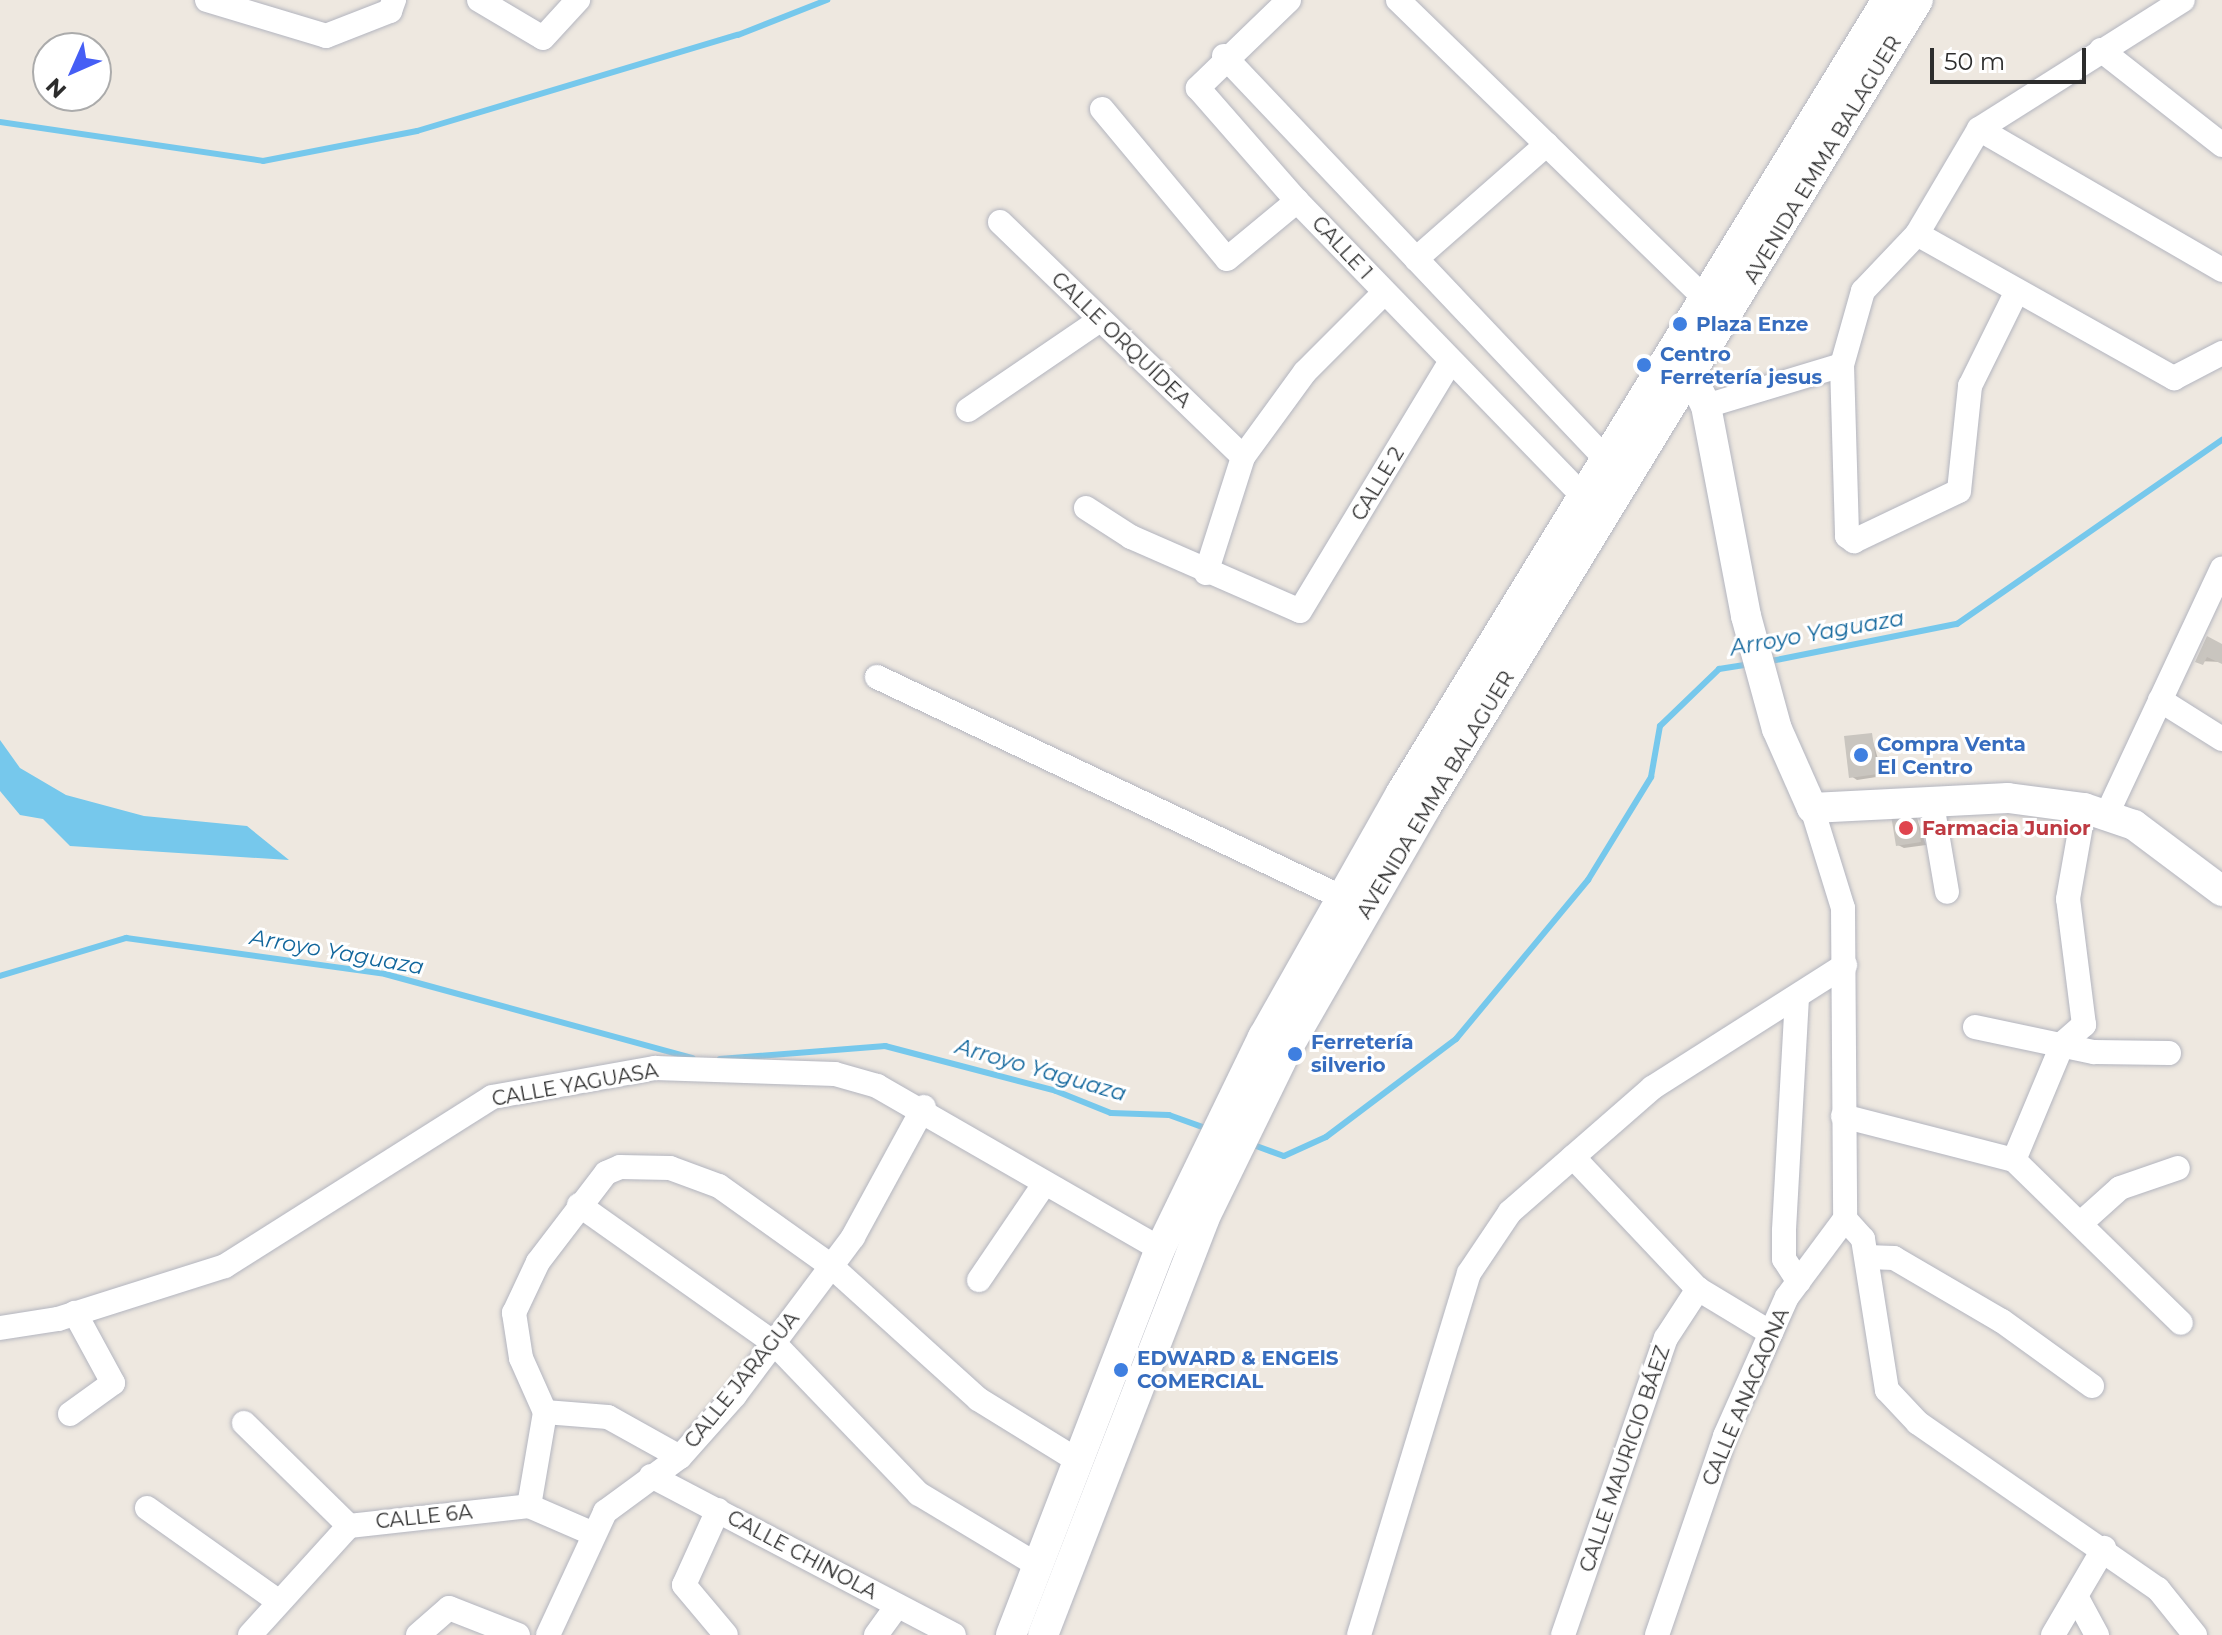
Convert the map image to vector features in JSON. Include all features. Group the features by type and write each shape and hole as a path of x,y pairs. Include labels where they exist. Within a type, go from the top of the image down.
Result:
{"street":[{"path":"207,0 326,36 390,11 394,0"},
{"path":"479,0 543,38 578,0"},
{"name":"CALLE 1","path":"1289,0 1224,56 1198,88 1297,201 1581,494"},
{"path":"1398,0 1704,298"},
{"name":"AVENIDA EMMA BALAGUER","path":"1275,1043 1581,494 1887,0"},
{"name":"AVENIDA EMMA BALAGUER","path":"1043,1635 1191,1212 1275,1043 1339,896 1413,800 1694,377 1918,0"},
{"path":"2017,291 1970,386 1959,491 1854,541 1847,536 1842,365 1863,291 1917,234 1979,129 2183,0"},
{"path":"2101,50 2222,145"},
{"path":"1224,56 1604,457"},
{"path":"1102,109 1227,259 1297,201"},
{"path":"1979,129 2222,270"},
{"path":"1416,259 1547,144"},
{"name":"CALLE ORQUÍDEA","path":"1000,222 1243,457"},
{"path":"1917,234 2174,378 2222,353"},
{"path":"1086,508 1206,573 1243,457 1305,372 1384,293"},
{"path":"968,410 1100,320"},
{"path":"1673,348 1694,377 1706,406 1746,616 1777,729 1812,808 1838,885 1845,965 1845,1219 1856,1224 1867,1257 1876,1354 1887,1390 1918,1423 2104,1548 2158,1589 2195,1635"},
{"name":"CALLE 2","path":"1206,573 1293,612 1306,606 1450,362"},
{"path":"1706,406 1842,365"},
{"path":"2014,1160 2063,1043 2084,1025 2068,899 2095,811 2213,612 2222,569"},
{"path":"877,677 1339,896"},
{"path":"2160,700 2222,739"},
{"path":"1812,808 2008,798 2095,811 2218,879"},
{"path":"1932,804 1947,892"},
{"path":"1359,1635 1469,1273 1510,1212 1652,1088 1845,965"},
{"path":"1797,997 1784,1259 1799,1282"},
{"path":"1975,1027 2063,1043 2094,1052 2169,1053"},
{"name":"CALLE YAGUASA","path":"0,1328 75,1313 231,1263 492,1097 655,1068 835,1074 924,1107 1045,1183 1160,1249"},
{"name":"CALLE JARAGUA","path":"548,1635 591,1533 625,1490 680,1457 774,1343 831,1266 924,1107"},
{"path":"1843,1116 2014,1160 2181,1323"},
{"path":"1573,1157 1698,1289 1771,1333"},
{"path":"529,1506 545,1412 521,1358 514,1313 538,1262 579,1205 620,1167 670,1168 719,1186 831,1266 978,1399 1080,1462"},
{"path":"2081,1223 2120,1188 2178,1168"},
{"path":"979,1280 1045,1183"},
{"path":"579,1205 774,1343 919,1494 1039,1566"},
{"name":"AVENIDA EMMA BALAGUER","path":"1011,1635 1160,1249 1191,1212"},
{"name":"CALLE ANACAONA","path":"1660,1626 1725,1436 1771,1333 1799,1282 1845,1219"},
{"path":"1867,1257 1894,1258 2002,1321 2092,1386"},
{"name":"CALLE MAURICIO BÁEZ","path":"1563,1635 1666,1338 1698,1289"},
{"path":"70,1414 113,1383 75,1313"},
{"path":"545,1412 608,1417 680,1457"},
{"path":"244,1423 349,1526"},
{"name":"CALLE CHINOLA","path":"651,1476 954,1635"},
{"name":"CALLE 6A","path":"250,1635 349,1526 529,1506 591,1533"},
{"path":"147,1508 278,1601"},
{"path":"718,1510 684,1585 726,1635"},
{"path":"2053,1635 2104,1548"},
{"path":"2077,1598 2097,1635"},
{"path":"876,1635 897,1606"},
{"path":"418,1635 449,1608 518,1635"},
{"path":"1660,1626 1682,1635"}],"water":[{"path":"0,740 20,768 66,795 144,816 247,826 289,860 70,846 43,819 20,815 0,791"}],"building":[{"path":"2207,636 2222,644 2222,664 2207,657 2203,665 2195,662"},
{"name":"Compra Venta El Centro","path":"1872,733 1878,774 1849,778 1844,736"},
{"name":"Farmacia Junior","path":"1916,811 1921,842 1896,846 1891,815"}],"waterway":[{"path":"0,122 263,161 417,131 738,35 827,0"},
{"name":"Arroyo Yaguaza","path":"1766,662 1957,624 2222,440"},
{"name":"Arroyo Yaguaza","path":"1248,1143 1284,1156 1326,1137 1456,1039 1588,880 1651,777 1660,726 1719,669 1751,664"},
{"name":"Arroyo Yaguaza","path":"0,976 126,938 385,974 693,1058"},
{"name":"Arroyo Yaguaza","path":"720,1059 885,1046 1056,1091 1111,1113 1169,1115 1208,1129"}],"place":[{"name":"Plaza Enze","path":"1680,324"},
{"name":"Centro Ferretería jesus","path":"1644,365"},
{"name":"Compra Venta El Centro","path":"1861,755"},
{"name":"Farmacia Junior","path":"1906,828"},
{"name":"Ferretería silverio","path":"1295,1054"},
{"name":"EDWARD & ENGElS COMERCIAL","path":"1121,1370"}]}
